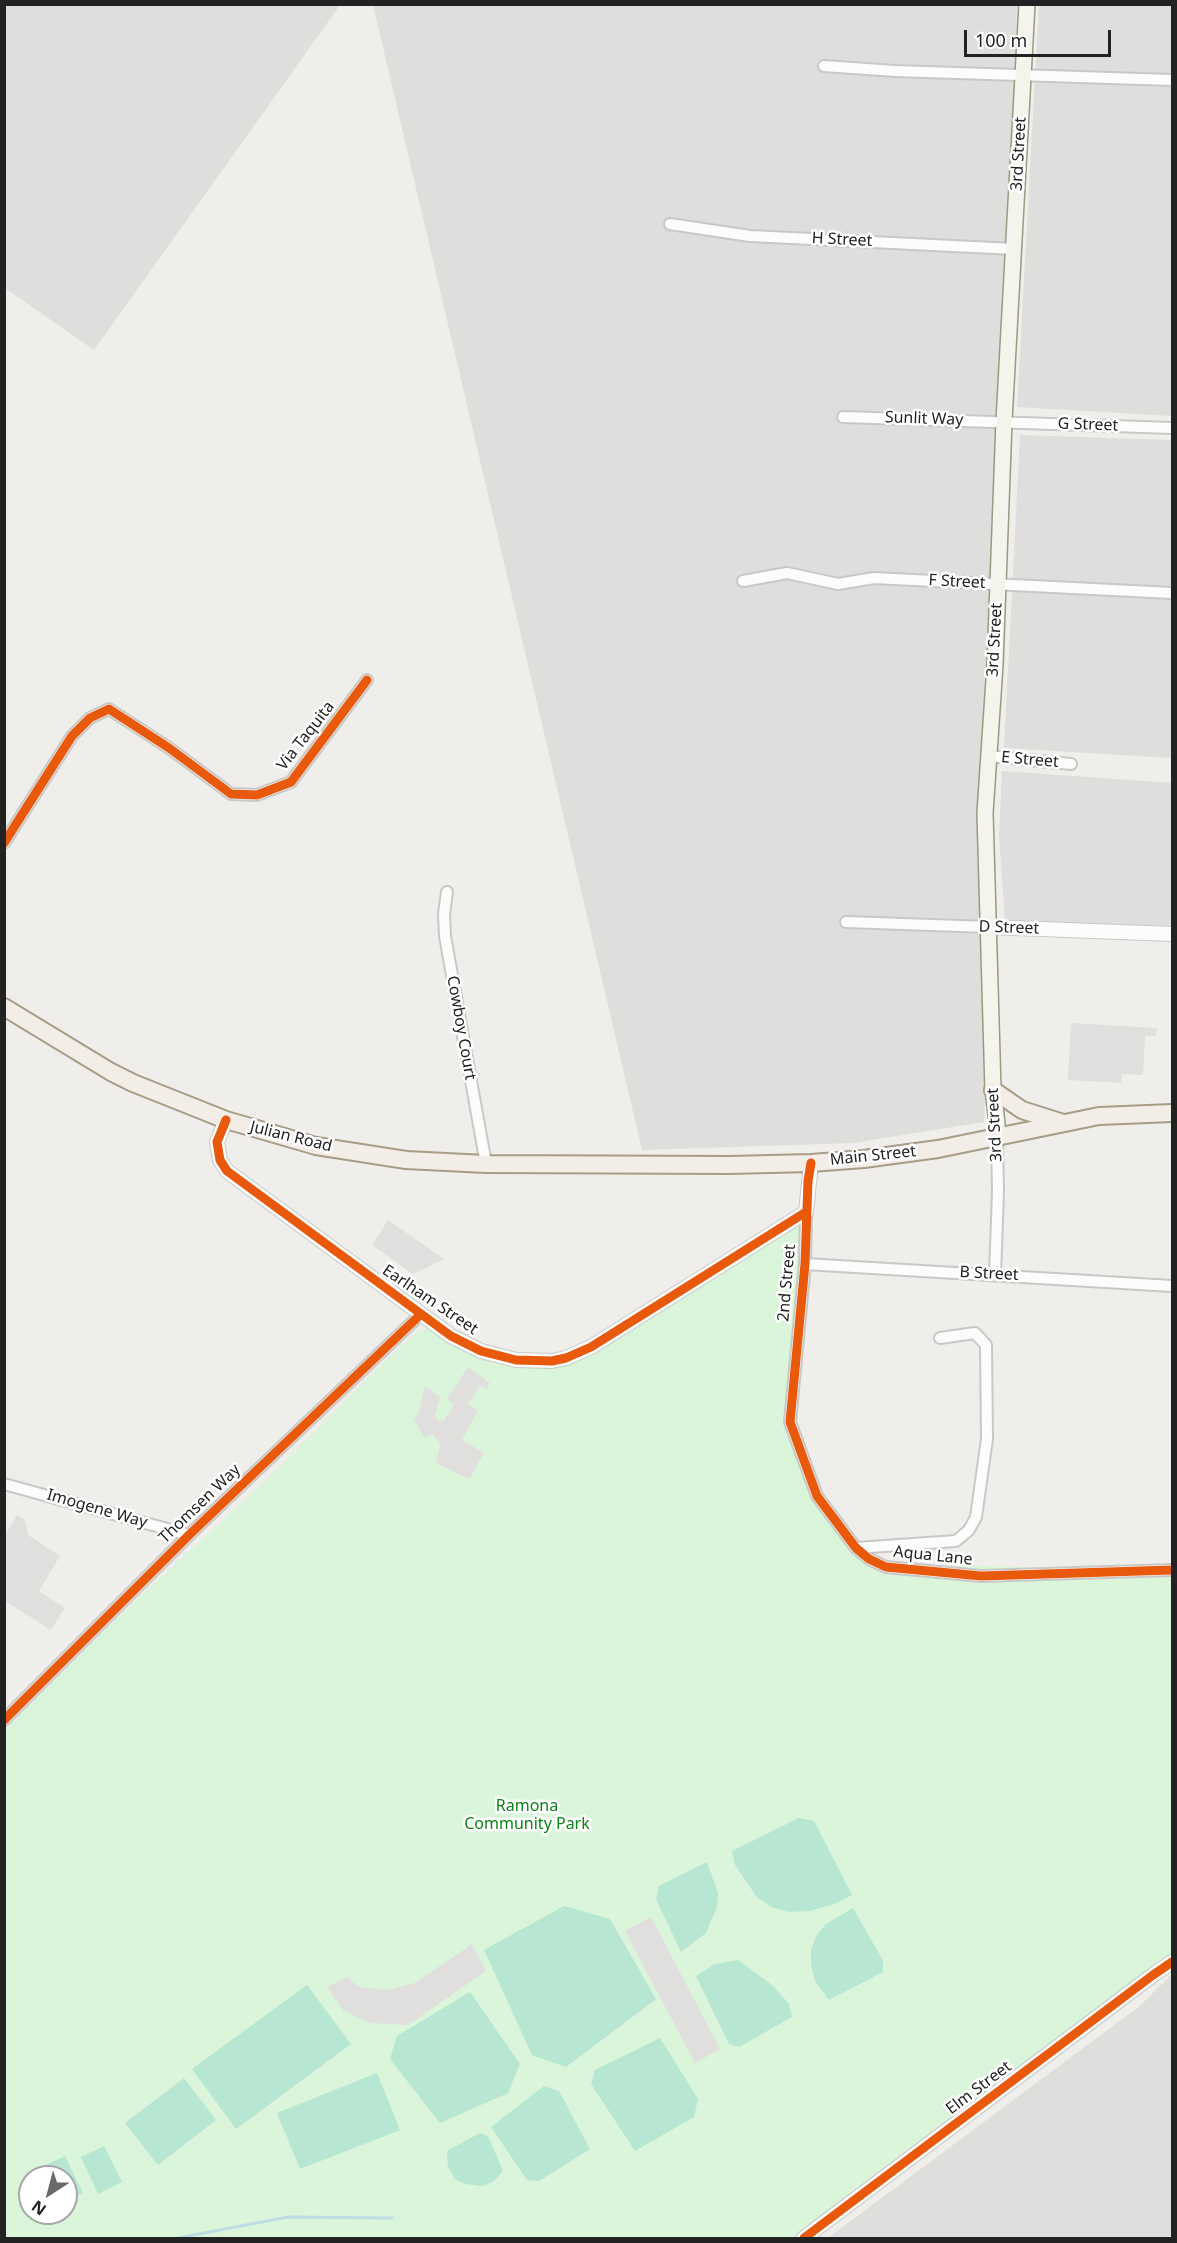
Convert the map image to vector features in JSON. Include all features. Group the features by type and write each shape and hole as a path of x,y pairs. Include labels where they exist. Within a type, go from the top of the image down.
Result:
{"main road":[{"name":"3rd Street","path":"997,1137 993,1090 985,813 1027,4"},
{"name":"Julian Road","path":"4,1007 111,1072 226,1120 316,1146 406,1160 569,1165"},
{"path":"993,1090 1022,1110 1064,1123"},
{"name":"Main Street","path":"569,1165 729,1165 874,1158 938,1149 1099,1116 1173,1113"}],"street":[{"path":"824,66 895,71 1173,80"},
{"name":"H Street","path":"670,224 750,236 1014,249"},
{"name":"Sunlit Way","path":"843,417 1004,422"},
{"name":"G Street","path":"1004,422 1173,428"},
{"name":"F Street","path":"743,580 787,573 838,584 874,578 1173,593"},
{"name":"Via Taquita","path":"4,843 72,736 90,718 109,708 169,748 231,794 257,795 291,782 367,680"},
{"name":"E Street","path":"988,756 1071,764"},
{"name":"Cowboy Court","path":"447,892 444,914 445,936 486,1164"},
{"name":"D Street","path":"846,922 1173,934"},
{"name":"Earlham Street","path":"226,1120 218,1142 220,1160 228,1171 451,1336 481,1351 516,1360 552,1361 566,1358 591,1347 806,1212"},
{"name":"3rd Street","path":"995,1275 999,1191 997,1137"},
{"name":"2nd Street","path":"790,1405 805,1264 806,1212 811,1162"},
{"name":"B Street","path":"805,1264 1173,1286"},
{"name":"Thomsen Way","path":"4,1720 189,1535 420,1314"},
{"path":"856,1548 956,1541 969,1530 976,1517 987,1439 986,1345 975,1333 940,1338"},
{"name":"Aqua Lane","path":"790,1405 790,1422 817,1496 856,1548 869,1559 886,1567 981,1576 1173,1570"},
{"name":"Imogene Way","path":"4,1484 189,1535"},
{"name":"Elm Street","path":"804,2238 1173,1962"}],"shaded area":[{"path":"5,4 340,5 94,350 5,288"},
{"path":"373,5 1017,5 984,1122 853,1143 642,1150"},
{"path":"1039,5 1172,5 1172,416 1017,407"},
{"path":"1020,435 1172,440 1172,758 1004,748"},
{"path":"1002,771 1172,783 1172,926 1005,921 999,835"},
{"path":"1071,1023 1157,1028 1156,1036 1145,1036 1143,1075 1122,1074 1122,1083 1068,1080"},
{"path":"388,1220 444,1259 413,1274 372,1245"},
{"path":"468,1367 490,1383 487,1389 480,1386 468,1404 478,1410 462,1440 484,1453 469,1479 436,1463 441,1444 432,1434 425,1438 414,1420 419,1412 425,1386 440,1397 435,1415 438,1421 444,1420 454,1405 447,1399"},
{"path":"17,1515 25,1520 28,1535 60,1556 39,1591 65,1608 51,1630 5,1601 5,1535"},
{"path":"651,1917 720,2049 695,2063 625,1931"},
{"path":"472,1944 486,1971 408,2025 369,2023 343,2010 327,1987 347,1977 359,1987 387,1990 415,1983"},
{"path":"1172,1974 1172,2238 828,2238 1141,2005"}],"green space":[{"name":"Ramona Community Park","path":"807,1205 790,1405 811,1485 859,1551 890,1564 1172,1570 1172,1961 804,2238 5,2238 5,1729 116,1619 264,1482 417,1332 435,1325 474,1349 559,1359"},
{"path":"799,1818 814,1821 852,1895 837,1903 810,1911 789,1912 771,1907 756,1896 735,1865 732,1851"},
{"path":"707,1862 718,1893 717,1907 706,1933 681,1952 656,1899 659,1886"},
{"path":"564,1906 610,1919 656,1999 566,2067 532,2055 484,1950"},
{"path":"853,1908 883,1961 883,1972 829,2000 815,1981 811,1965 811,1950 816,1936 826,1924"},
{"path":"738,1960 772,1985 789,2004 792,2017 739,2047 729,2044 696,1976 715,1964"},
{"path":"307,1985 351,2044 236,2129 192,2069"},
{"path":"470,1992 520,2064 508,2093 440,2123 390,2059 397,2036"},
{"path":"660,2038 698,2099 694,2117 635,2151 591,2084 595,2070"},
{"path":"377,2073 400,2130 300,2169 277,2113"},
{"path":"184,2078 216,2120 158,2165 125,2123"},
{"path":"544,2086 559,2091 590,2149 539,2181 527,2180 491,2127"},
{"path":"480,2133 488,2136 503,2171 493,2182 482,2186 465,2184 456,2180 448,2167 447,2151"},
{"path":"104,2146 122,2182 98,2194 81,2157"},
{"path":"65,2156 69,2165 45,2165"},
{"path":"78,2183 83,2193 78,2195"}],"waterway":[{"path":"178,2238 288,2217 392,2218"}],"cycle path":[{"path":"4,843 72,736 90,718 109,709 169,748 231,794 257,795 291,782 367,680"},
{"path":"226,1120 217,1142 220,1160 227,1171 451,1336 481,1351 516,1360 552,1361 566,1358 591,1347 806,1212"},
{"path":"811,1163 808,1181 805,1264 790,1422 817,1496 856,1548 869,1559 886,1567 981,1576 1172,1570"},
{"path":"4,1720 189,1535 421,1314"},
{"path":"804,2238 1172,1962"}]}
